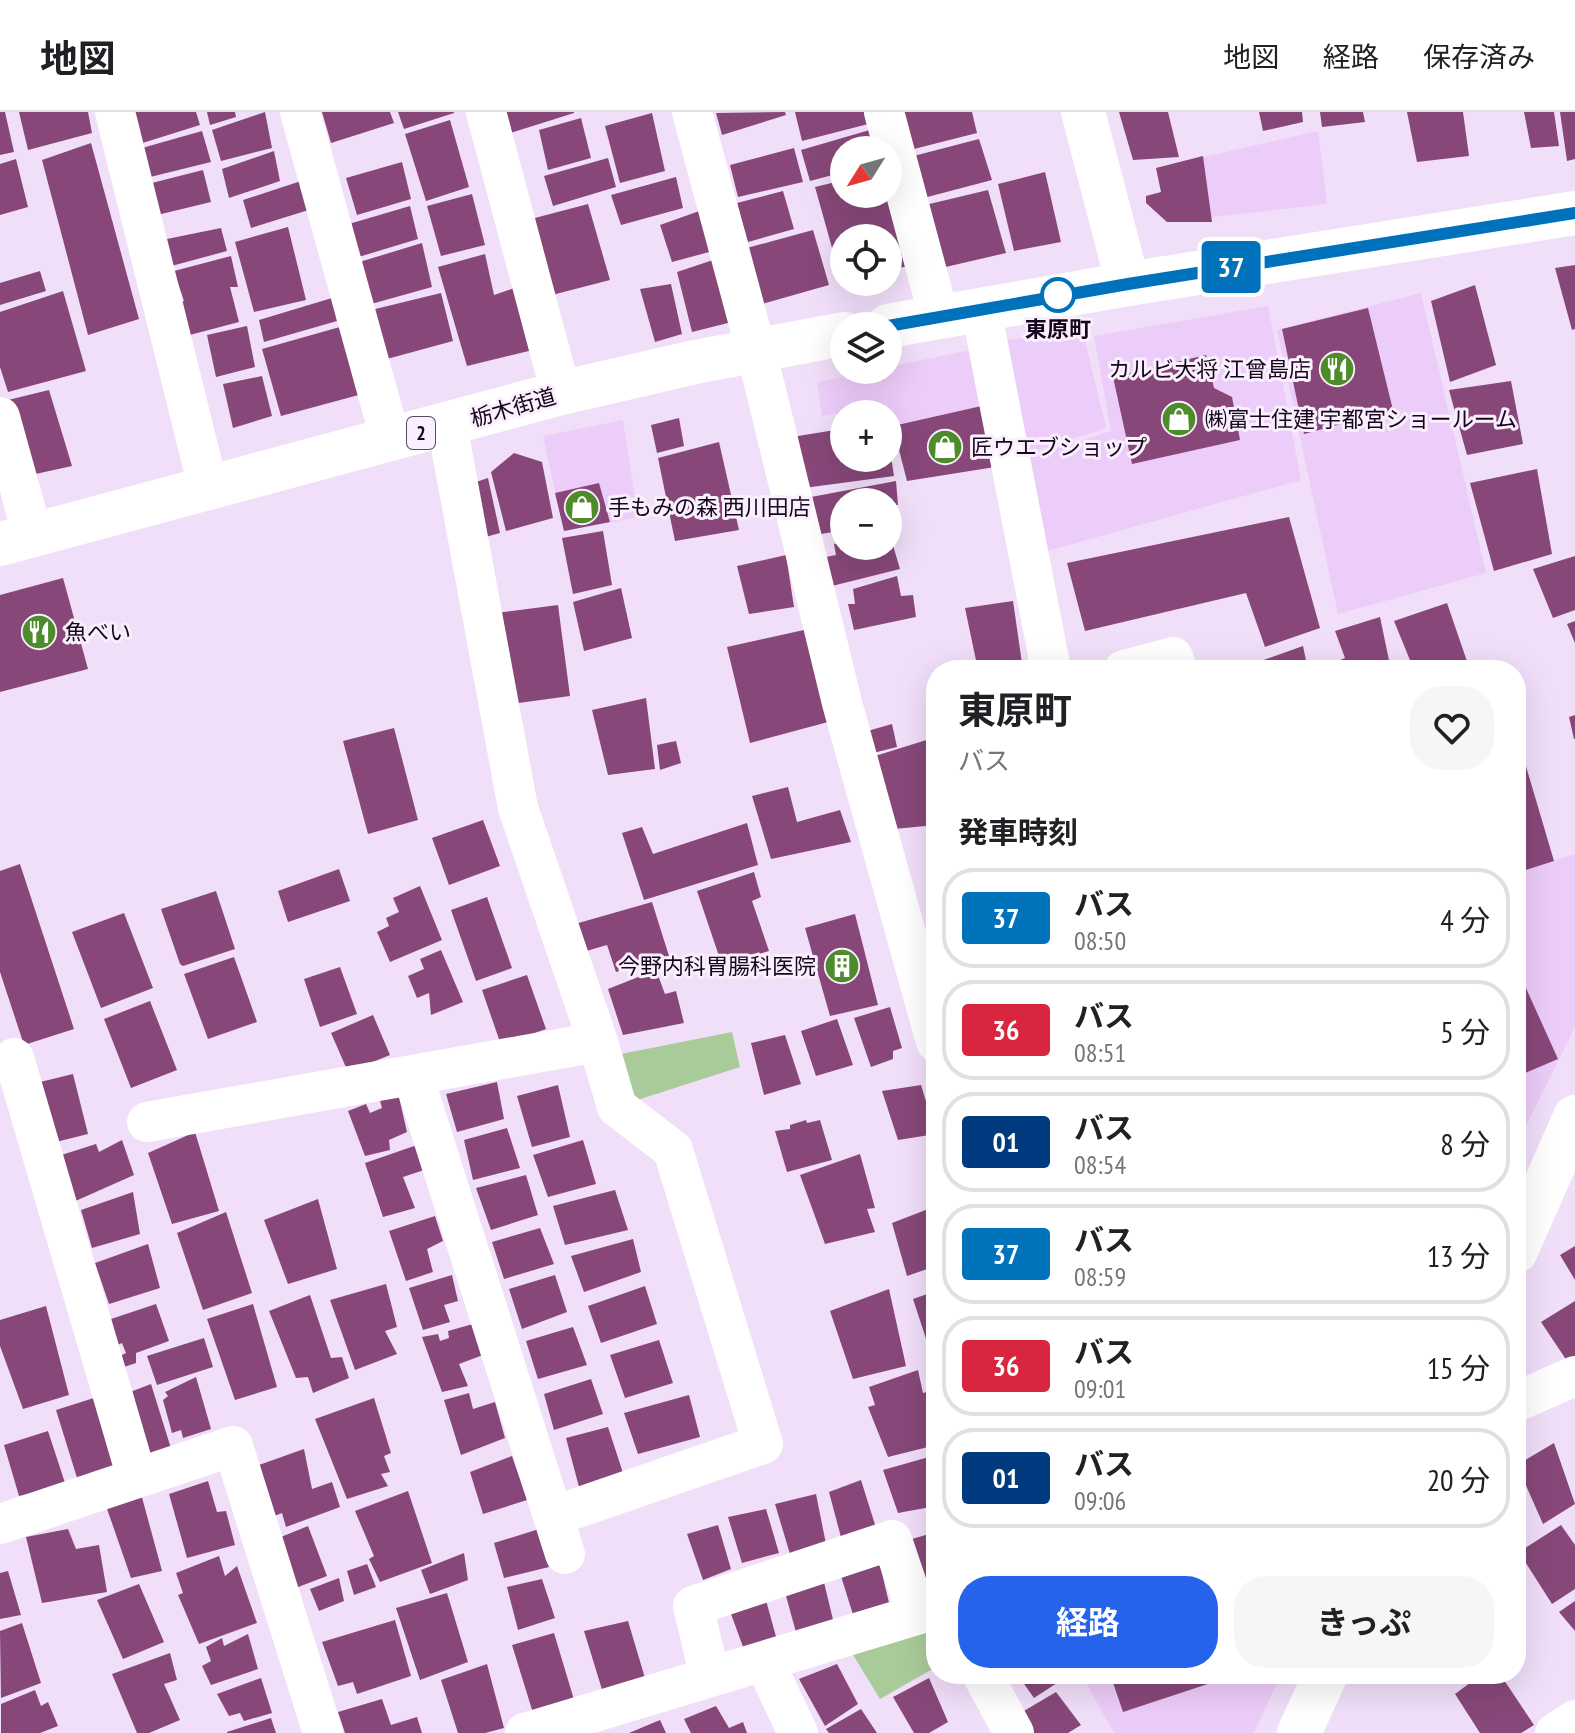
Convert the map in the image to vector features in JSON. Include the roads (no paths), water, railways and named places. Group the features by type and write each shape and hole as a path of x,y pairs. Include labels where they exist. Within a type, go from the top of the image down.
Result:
{"main road":[{"path":"1083,112 1128,284"},
{"path":"902,323 1575,213"},
{"name":"栃木街道","path":"16,540 561,393 830,337"},
{"path":"1526,1228 1575,1117"}],"street":[{"path":"115,112 208,487"},
{"path":"300,112 391,441"},
{"path":"486,112 561,393"},
{"path":"692,112 756,350 842,703 926,1006"},
{"path":"884,112 960,313 1048,660"},
{"path":"0,417 16,540"},
{"path":"413,1075 559,1535 763,1444 673,1150 617,1107 518,808 447,425"},
{"path":"147,1122 598,1042"},
{"path":"11,1058 137,1478"},
{"path":"1526,1398 1575,1376"},
{"path":"0,1524 233,1446 323,1733"},
{"path":"710,1677 693,1606 892,1540 926,1610"},
{"path":"525,1733 926,1612"},
{"path":"764,1661 798,1733"},
{"path":"987,1684 1014,1733"},
{"path":"1555,1733 1575,1720"}],"place":[{"name":"東原町","path":"1058,295"},
{"name":"カルビ大将 江曾島店","path":"1337,369"},
{"name":"㈱富士住建 宇都宮ショールーム","path":"1179,419"},
{"name":"匠ウエブショップ","path":"945,447"},
{"name":"手もみの森 西川田店","path":"582,507"},
{"name":"魚べい","path":"39,632"},
{"name":"今野内科胃腸科医院","path":"842,966"}]}
